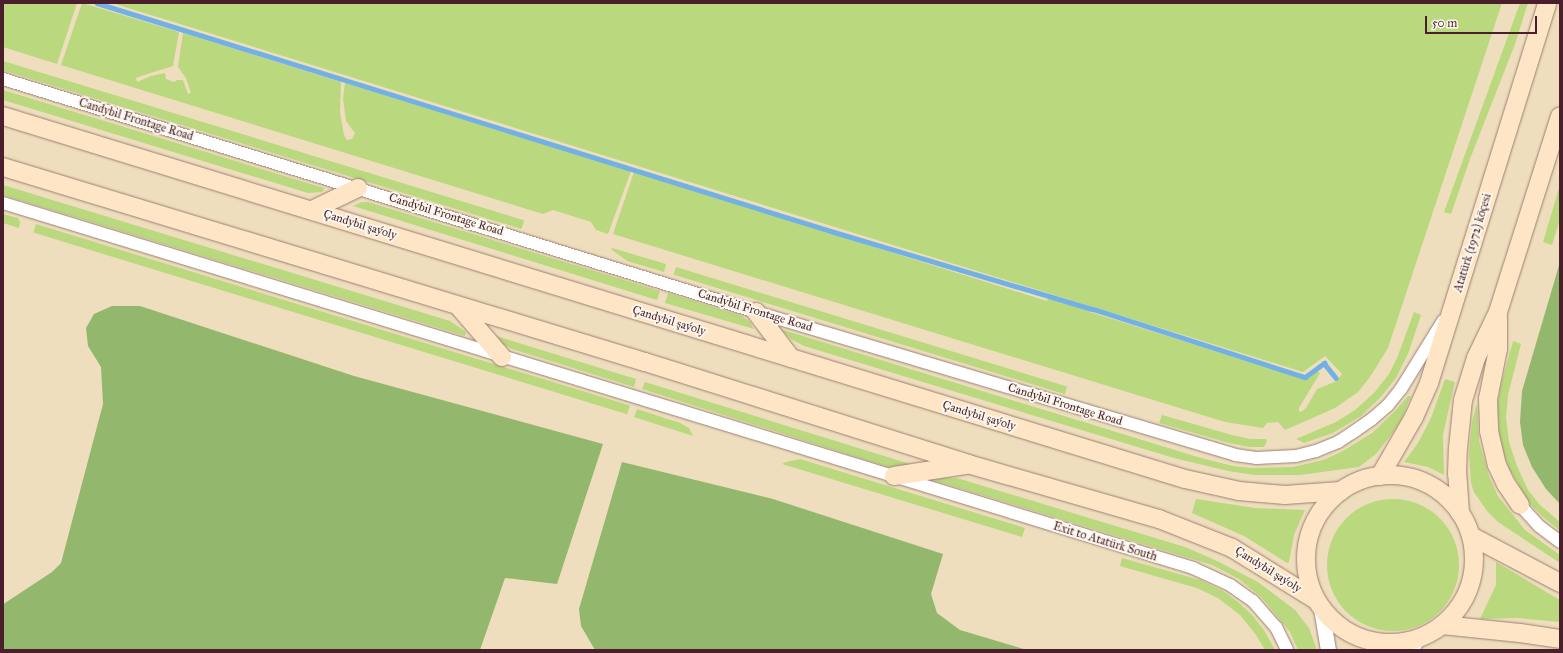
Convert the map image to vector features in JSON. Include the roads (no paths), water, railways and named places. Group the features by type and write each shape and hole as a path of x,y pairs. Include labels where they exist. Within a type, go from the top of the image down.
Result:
{"main road":[{"name":"Atatürk (1972) köçesi","path":"1380,476 1414,417 1422,398 1453,307 1547,3"},
{"name":"Çandybil şaýoly","path":"3,116 1185,480 1239,491 1279,494 1341,491"},
{"path":"1460,513 1457,474 1463,400 1476,358 1498,312 1560,117"},
{"name":"Çandybil şaýoly","path":"3,167 459,307 645,362 968,464 1158,519 1194,531 1232,548 1318,604"},
{"path":"312,210 358,188"},
{"path":"459,307 502,357"},
{"path":"756,312 791,358"},
{"path":"1498,312 1498,349 1488,399 1489,431 1497,465 1506,484 1520,505"},
{"path":"894,476 968,464"},
{"path":"1380,476 1403,476 1425,483 1445,496 1460,513 1471,536 1474,561 1470,585 1459,607 1442,625 1413,644 1374,642 1354,635 1335,624 1318,604 1307,577 1306,553 1308,541 1311,529 1323,508 1341,491 1359,481 1380,476"},
{"path":"1471,536 1560,583"},
{"path":"1442,625 1520,633 1560,639"}],"street":[{"name":"Candybil Frontage Road","path":"3,80 358,188 756,312 1218,451 1256,458 1274,458 1316,451 1338,442 1372,419 1388,405 1401,389 1453,307"},
{"path":"3,203 894,476"},
{"name":"Exit to Atatürk South","path":"894,476 1057,528 1192,568 1217,578 1243,592 1253,601 1276,628 1287,650"},
{"path":"1520,505 1539,526 1560,542"},
{"path":"1318,604 1328,650"}],"waterway":[{"path":"97,3 834,232 1093,309 1305,377 1324,363 1336,378"}]}
